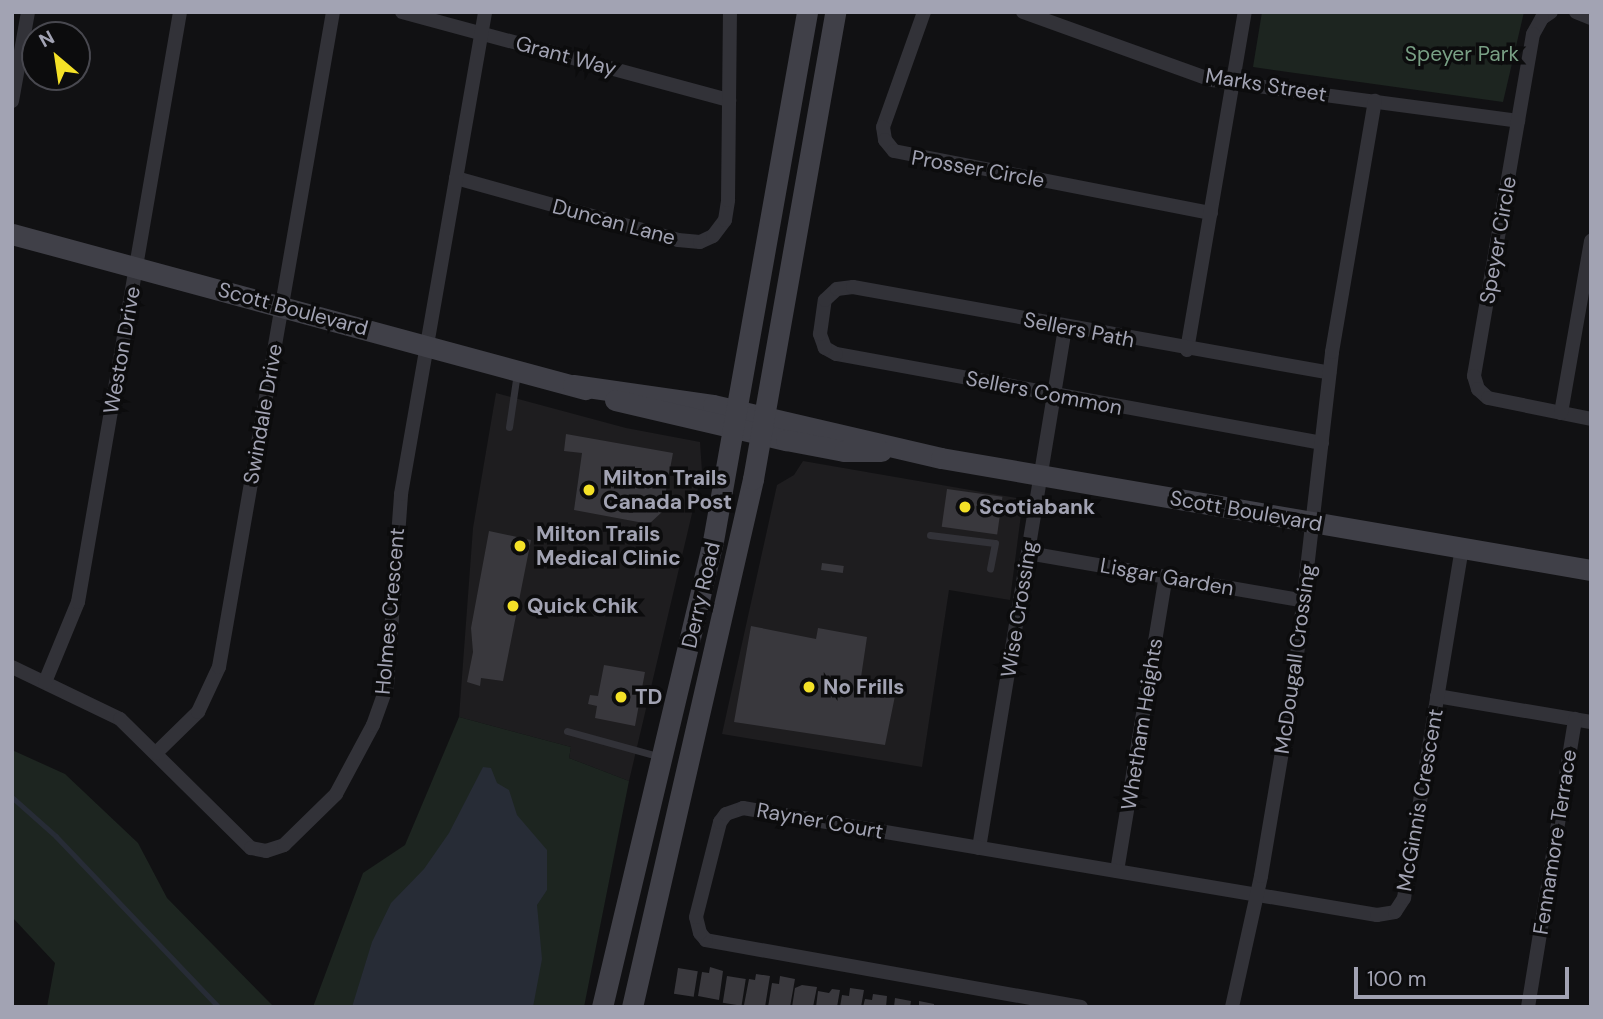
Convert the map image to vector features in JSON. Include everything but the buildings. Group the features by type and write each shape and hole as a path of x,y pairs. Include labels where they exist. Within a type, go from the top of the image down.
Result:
{"main road":[{"name":"Derry Road","path":"602,1007 663,757 737,420 807,12"},
{"name":"Derry Road","path":"632,1007 763,426 835,12"},
{"name":"Scott Boulevard","path":"12,234 573,385 763,426 845,451 901,451 1591,570"}],"street":[{"path":"12,101 28,12"},
{"name":"Weston Drive","path":"45,682 78,602 180,12"},
{"name":"Swindale Drive","path":"156,752 198,712 219,667 333,12"},
{"name":"Grant Way","path":"402,12 729,100"},
{"name":"Holmes Crescent","path":"12,667 107,710 156,752 245,845 258,850 284,845 336,794 373,726 387,686 399,511 485,12"},
{"name":"Duncan Lane","path":"456,178 700,242 718,233 727,210 730,12"},
{"name":"Prosser Circle","path":"924,12 883,127 885,140 894,151 1210,213"},
{"name":"Marks Street","path":"1023,12 1212,80 1518,121"},
{"path":"1186,350 1245,12"},
{"name":"Speyer Circle","path":"1551,12 1542,18 1533,34 1474,376 1478,389 1488,398 1591,419"},
{"path":"1576,12 1591,18"},
{"name":"McDougall Crossing","path":"1232,1007 1258,895 1305,601 1329,373 1375,101"},
{"path":"1561,413 1591,241"},
{"name":"Sellers Path","path":"831,294 853,287 1186,350 1329,373"},
{"name":"Sellers Common","path":"831,294 825,300 820,340 836,354 1053,397 1322,443"},
{"name":"Wise Crossing","path":"979,848 1065,328"},
{"name":"McGinnis Crescent","path":"1258,895 1377,915 1400,907 1462,548"},
{"name":"Lisgar Garden","path":"1028,553 1305,601"},
{"name":"Whetham Heights","path":"1117,871 1166,576"},
{"path":"1437,696 1591,722"},
{"name":"Fennamore Terrace","path":"1528,1007 1575,719"},
{"name":"Rayner Court","path":"1081,1007 716,946 699,933 697,925 720,822 733,811 743,808 1258,895"}],"lane":[{"path":"509,427 517,370"},
{"path":"930,535 995,543 990,569"},
{"path":"567,731 663,757"}],"shaded area":[{"path":"496,393 626,428 700,442 702,471 629,781 569,758 571,747 459,717 473,528"},
{"path":"803,461 1023,499 1010,600 949,590 922,767 722,734 777,485 794,475"},
{"path":"483,767 491,768 497,783 509,790 517,815 547,850 547,890 537,905 542,959 533,1007 352,1007 372,942 391,903 424,869 449,833"}],"green space":[{"name":"Speyer Park","path":"1262,12 1524,12 1503,102 1253,67"},
{"path":"459,717 571,747 569,758 629,781 584,1007 313,1007 363,873 405,845"},
{"path":"12,750 65,774 138,843 167,898 274,1007 47,1007 55,963 12,917"}],"waterway":[{"path":"12,797 56,836 219,1007"}],"place":[{"name":"Milton Trails Canada Post","path":"589,490"},
{"name":"Scotiabank","path":"965,507"},
{"name":"Milton Trails Medical Clinic","path":"520,546"},
{"name":"Quick Chik","path":"513,606"},
{"name":"No Frills","path":"809,687"},
{"name":"TD","path":"621,697"}]}
